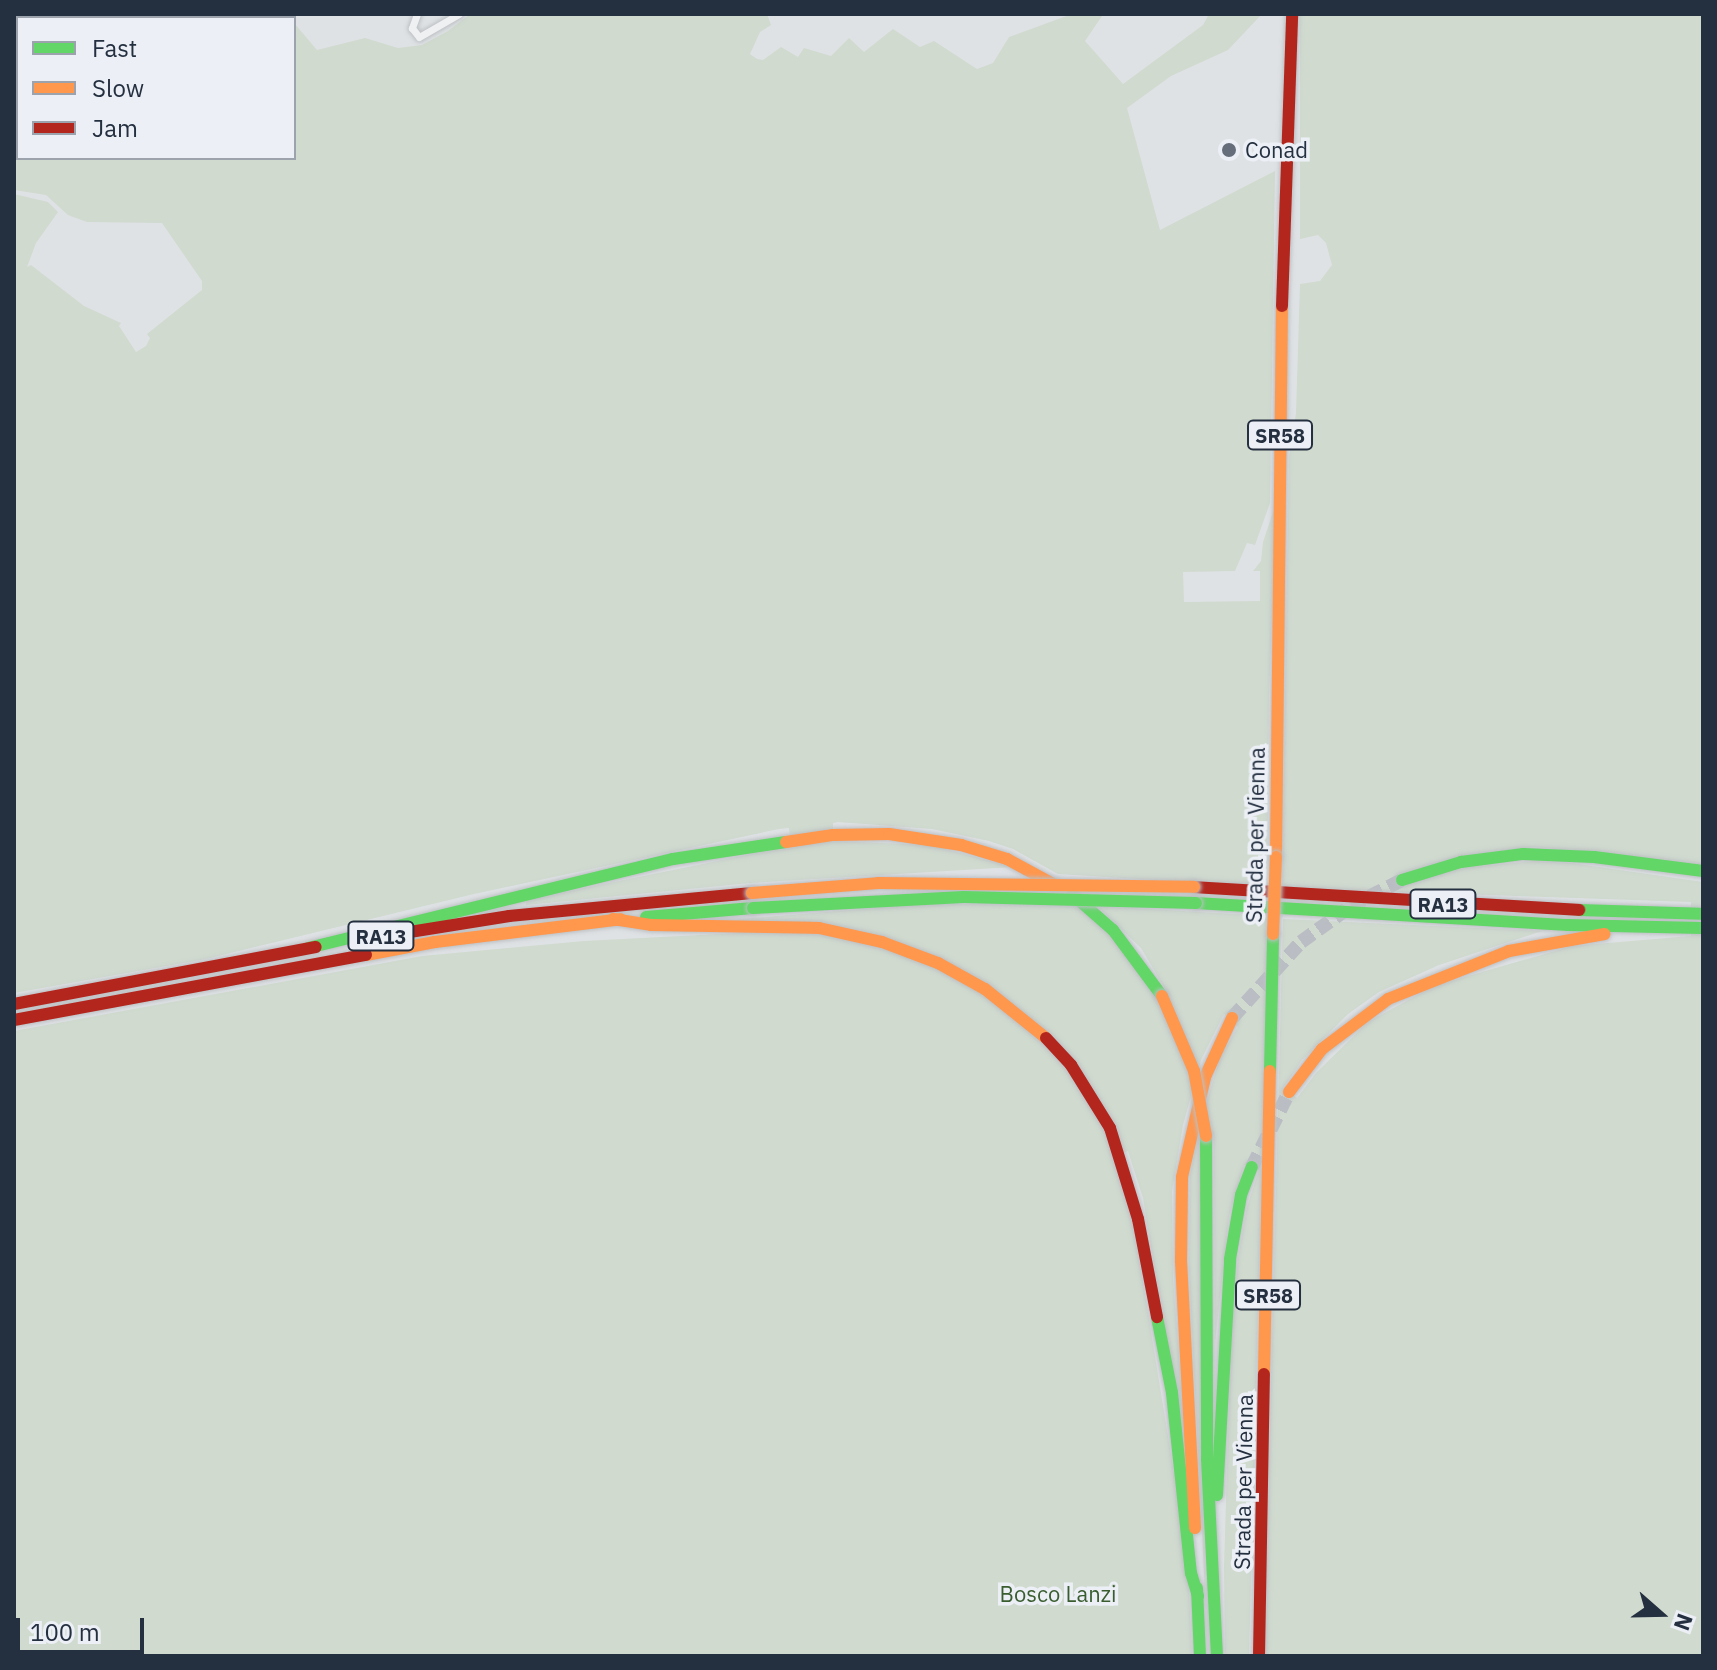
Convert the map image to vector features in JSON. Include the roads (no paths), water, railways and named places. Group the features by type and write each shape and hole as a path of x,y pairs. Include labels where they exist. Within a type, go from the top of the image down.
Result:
{"main road":[{"name":"Strada per Vienna","path":"1259,1656 1276,857 1282,313 1292,14"},
{"path":"308,948 477,904 673,859 790,839 889,834 983,851 1030,870 1074,896 1121,940 1162,996 1194,1071 1206,1136 1207,1459 1217,1656"},
{"path":"1402,880 1461,862 1523,854 1594,857 1703,871"},
{"name":"RA13","path":"14,1004 308,948 509,916 878,883 1194,887 1473,906 1697,914"},
{"name":"RA13","path":"14,1020 317,961 450,939 613,919 753,908 964,897 1196,903 1656,929 1697,928"},
{"path":"613,919 651,925 819,928 859,936 925,957 985,989 1033,1024 1071,1065 1110,1128 1138,1219 1172,1393 1191,1573 1198,1596"},
{"path":"1289,1092 1322,1049 1340,1033 1388,999 1419,984 1539,943 1656,929"},
{"path":"1200,1656 1180,1217 1182,1177 1205,1077 1232,1018"},
{"path":"1214,1575 1226,1294 1234,1225 1252,1167"}],"street":[{"path":"414,17 412,28 419,37 459,14"}],"tunnel":[{"path":"1232,1018 1301,942 1351,906 1402,880"},
{"path":"1252,1167 1289,1092"}],"place":[{"name":"Conad","path":"1229,150"}],"park label":[{"name":"Bosco Lanzi","path":"1058,1594"}]}
